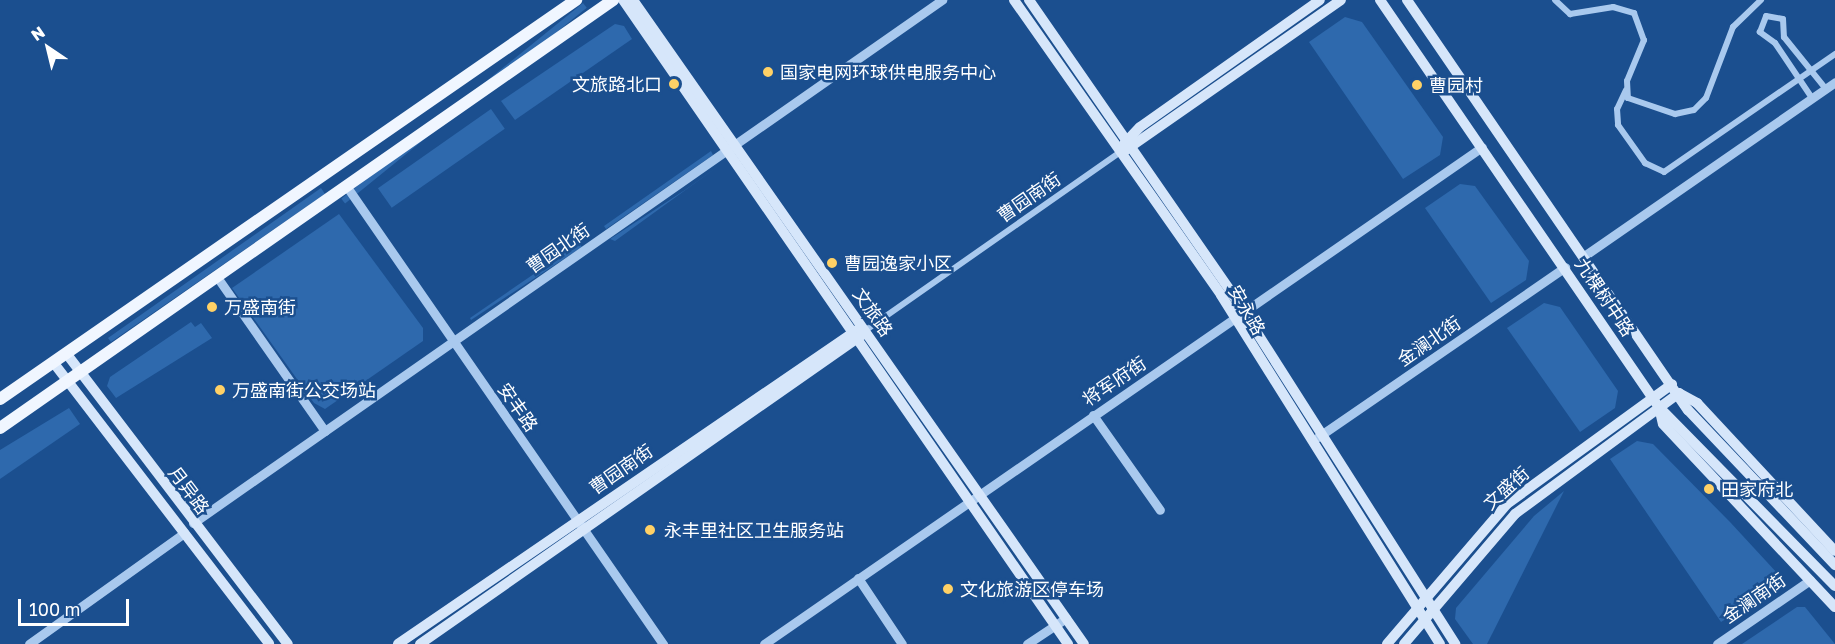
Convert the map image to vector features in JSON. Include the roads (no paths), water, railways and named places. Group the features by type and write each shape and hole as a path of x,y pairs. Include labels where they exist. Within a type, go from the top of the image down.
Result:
{"main road":[{"path":"0,399 576,0"},
{"path":"0,428 613,0"},
{"name":"文旅路","path":"623,0 866,330 1068,644"},
{"name":"文旅路","path":"633,0 854,335 1084,644"},
{"name":"安永路","path":"1014,0 1233,320 1440,644"},
{"name":"安永路","path":"1029,0 1243,312 1455,644"},
{"name":"曹园南街","path":"1120,152 1128,143 1320,0"},
{"name":"曹园南街","path":"1128,143 1341,0"},
{"name":"九棵树中路","path":"1380,0 1659,407 1835,586"},
{"name":"九棵树中路","path":"1407,0 1671,384 1679,393 1697,403 1833,558"},
{"name":"曹园南街","path":"398,644 576,520 854,335 866,330"},
{"name":"曹园南街","path":"420,644 584,531 854,335"},
{"name":"月异路","path":"66,353 193,523 288,644"},
{"name":"月异路","path":"52,362 268,644"},
{"name":"文盛街","path":"1387,644 1419,610 1507,504 1671,384"},
{"name":"文盛街","path":"1404,644 1515,514 1679,393"},
{"path":"1659,407 1663,424 1835,607"}],"street":[{"name":"曹园北街","path":"193,523 732,149 942,0"},
{"path":"1555,0 1570,14 1613,7 1634,13 1644,40 1617,109 1618,125 1645,163 1664,172 1835,54"},
{"path":"1626,90 1632,102 1665,114 1701,105 1712,90 1733,27 1761,0"},
{"path":"1812,98 1775,43 1760,32 1766,16 1783,20 1784,37 1826,89"},
{"path":"1584,256 1835,82"},
{"name":"将军府街","path":"764,644 1482,147"},
{"name":"曹园南街","path":"866,330 1120,152"},
{"name":"安丰路","path":"347,187 663,644"},
{"name":"金澜北街","path":"1311,442 1565,267"},
{"path":"217,277 325,431"},
{"path":"1093,415 1160,510"},
{"path":"29,644 184,533"},
{"path":"858,578 902,644"},
{"name":"金澜南街","path":"1717,644 1809,579"},
{"path":"1027,644 1066,618"}],"place":[{"name":"国家电网环球供电服务中心","path":"768,72"},
{"name":"文旅路北口","path":"674,84"},
{"name":"曹园村","path":"1417,85"},
{"name":"曹园逸家小区","path":"832,263"},
{"name":"万盛南街","path":"212,307"},
{"name":"万盛南街公交场站","path":"220,390"},
{"name":"田家府北","path":"1709,489"},
{"name":"永丰里社区卫生服务站","path":"650,530"},
{"name":"文化旅游区停车场","path":"948,589"}]}
